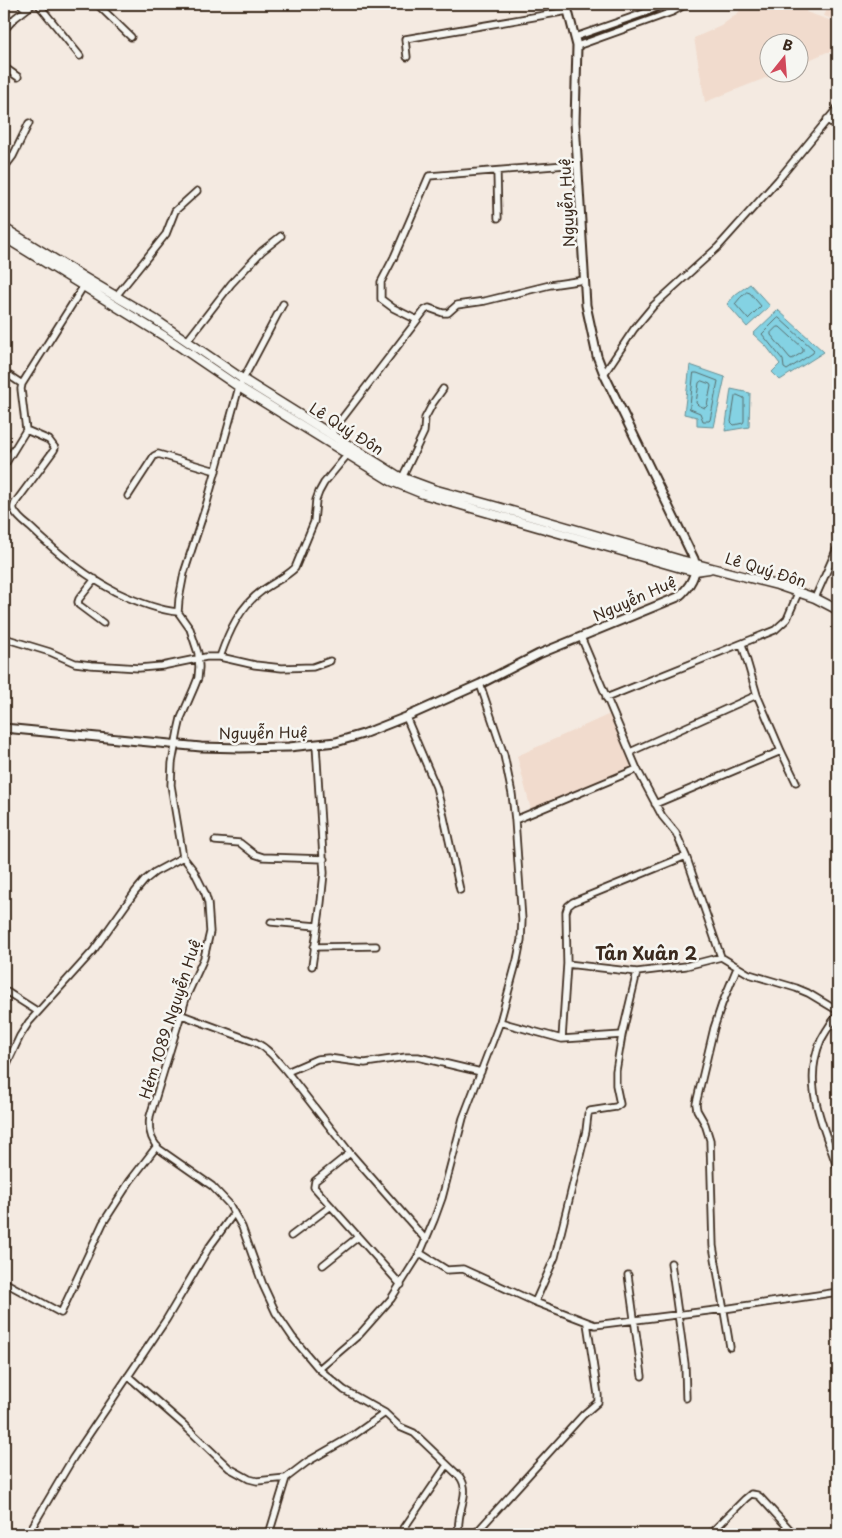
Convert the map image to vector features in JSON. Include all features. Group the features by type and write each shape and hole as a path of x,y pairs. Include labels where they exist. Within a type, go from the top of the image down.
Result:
{"main road":[{"name":"Lê Quý Đôn","path":"4,228 156,320 242,383 391,481 423,494 497,511"},
{"name":"Lê Quý Đôn","path":"4,238 242,383 331,433 402,478 497,511 696,568 714,568 798,592 815,598 838,610"},
{"path":"19,247 24,240"}],"street":[{"path":"20,4 26,9"},
{"path":"4,30 32,4"},
{"path":"38,4 80,56"},
{"path":"97,4 131,37"},
{"name":"Nguyễn Huệ","path":"4,728 175,745 240,748 316,745 336,742 356,737 406,718 539,654 678,597 687,590 696,568 692,554 604,374 597,356 588,314 584,280 575,122 577,46 565,4"},
{"path":"575,37 665,4"},
{"path":"577,46 672,12 686,4"},
{"path":"407,57 405,39 568,11"},
{"path":"4,67 18,77"},
{"path":"604,374 634,329 654,305 718,247 778,180 838,107"},
{"path":"827,119 838,128"},
{"path":"4,168 13,156 29,123"},
{"path":"417,320 393,308 381,299 380,289 381,282 394,257 429,176 578,164"},
{"path":"497,171 498,218"},
{"path":"116,296 166,234 175,211 197,191"},
{"path":"187,342 231,284 262,251 281,236"},
{"path":"331,433 425,310 429,308 448,313 457,305 485,301 550,285 584,280"},
{"path":"4,466 26,430 22,384 83,287"},
{"path":"199,658 190,629 178,612 178,599 184,573 242,383 283,304"},
{"path":"4,372 22,384"},
{"path":"402,478 424,432 425,418 443,390"},
{"path":"26,430 49,440 55,448 15,503 14,509 26,524 58,552 114,591 168,611 178,612"},
{"path":"128,496 154,456 158,454 216,471"},
{"path":"220,657 227,634 241,612 261,591 291,573 295,568 314,522 316,500 319,492 348,454"},
{"path":"815,598 838,546"},
{"path":"95,578 78,599 78,602 79,605 103,623"},
{"path":"606,698 775,630 786,619 798,592"},
{"path":"581,637 637,769 662,816 676,834 686,856 722,957 737,968 760,978 799,989 838,1011"},
{"path":"4,638 82,664 139,668 162,666 199,658 220,657 254,665 282,668 312,667 330,662"},
{"path":"742,644 757,695 796,782"},
{"name":"Hẻm 1089 Nguyễn Huệ","path":"157,1146 149,1130 150,1116 191,985 204,958 210,932 208,903 205,893 194,871 183,857 171,785 175,745 181,718 198,678 199,658"},
{"path":"319,1369 360,1334 386,1305 401,1285 420,1253 442,1198 462,1118 500,1022 517,960 522,920 512,794 504,755 480,684"},
{"path":"630,752 757,695"},
{"path":"406,718 436,787 460,890"},
{"path":"312,966 324,885 316,745"},
{"path":"655,804 781,751"},
{"path":"515,820 637,769"},
{"path":"214,841 240,843 254,854 263,857 324,859"},
{"path":"562,1038 566,964 566,912 568,906 686,856"},
{"path":"4,1070 20,1036 37,1011 93,951 125,904 145,880 183,857"},
{"path":"271,922 318,926"},
{"path":"314,947 376,946"},
{"path":"566,964 637,972 686,966 722,957"},
{"path":"730,1347 714,1246 710,1140 705,1124 696,1108 714,1028 724,997 737,968"},
{"path":"535,1302 555,1257 588,1114 590,1111 616,1107 620,1104 616,1080 622,1035 637,972"},
{"path":"4,990 37,1011"},
{"path":"182,1015 265,1047 287,1072 350,1153 426,1240"},
{"path":"838,1015 828,1027 819,1046 812,1073 814,1096 838,1170"},
{"path":"500,1022 562,1038 622,1035"},
{"path":"287,1072 318,1059 328,1058 366,1063 418,1057 481,1072"},
{"path":"4,1282 60,1312 110,1212 130,1181 157,1146 212,1186 224,1199 242,1227 263,1285 276,1313 292,1338 319,1369 344,1390 385,1414 400,1427 414,1433 460,1477 465,1486 465,1496 458,1522 459,1534"},
{"path":"350,1153 314,1183 315,1189 401,1285"},
{"path":"290,1236 331,1206"},
{"path":"28,1534 64,1472 178,1300 208,1249 234,1213"},
{"path":"323,1265 358,1237"},
{"path":"420,1253 447,1270 463,1269 535,1302 587,1323 599,1325 838,1292"},
{"path":"671,1263 679,1315 686,1398"},
{"path":"628,1275 642,1376"},
{"path":"475,1534 598,1402 587,1323"},
{"path":"128,1376 225,1464 238,1474 249,1479 286,1478 307,1462 354,1435 385,1414"},
{"path":"400,1534 447,1465"},
{"path":"269,1534 286,1478"},
{"path":"710,1534 751,1494 757,1495 760,1498 790,1533"}],"shaded area":[{"path":"743,4 809,4 806,12 838,23 838,52 827,52 810,60 810,32 760,32 760,80 705,102 694,38 721,26 738,13"},
{"path":"829,4 838,4 838,21 824,16"},
{"path":"610,714 632,769 531,810 517,756"}],"water":[{"path":"750,284 770,306 747,327 727,304 736,294"},
{"path":"778,310 824,352 780,380 772,372 780,364 766,346 753,334"},
{"path":"690,365 725,377 714,427 697,426 697,417 684,414"},
{"path":"731,389 750,393 749,427 725,431"}],"district":[{"name":"Tân Xuân 2","path":"646,952"}]}
